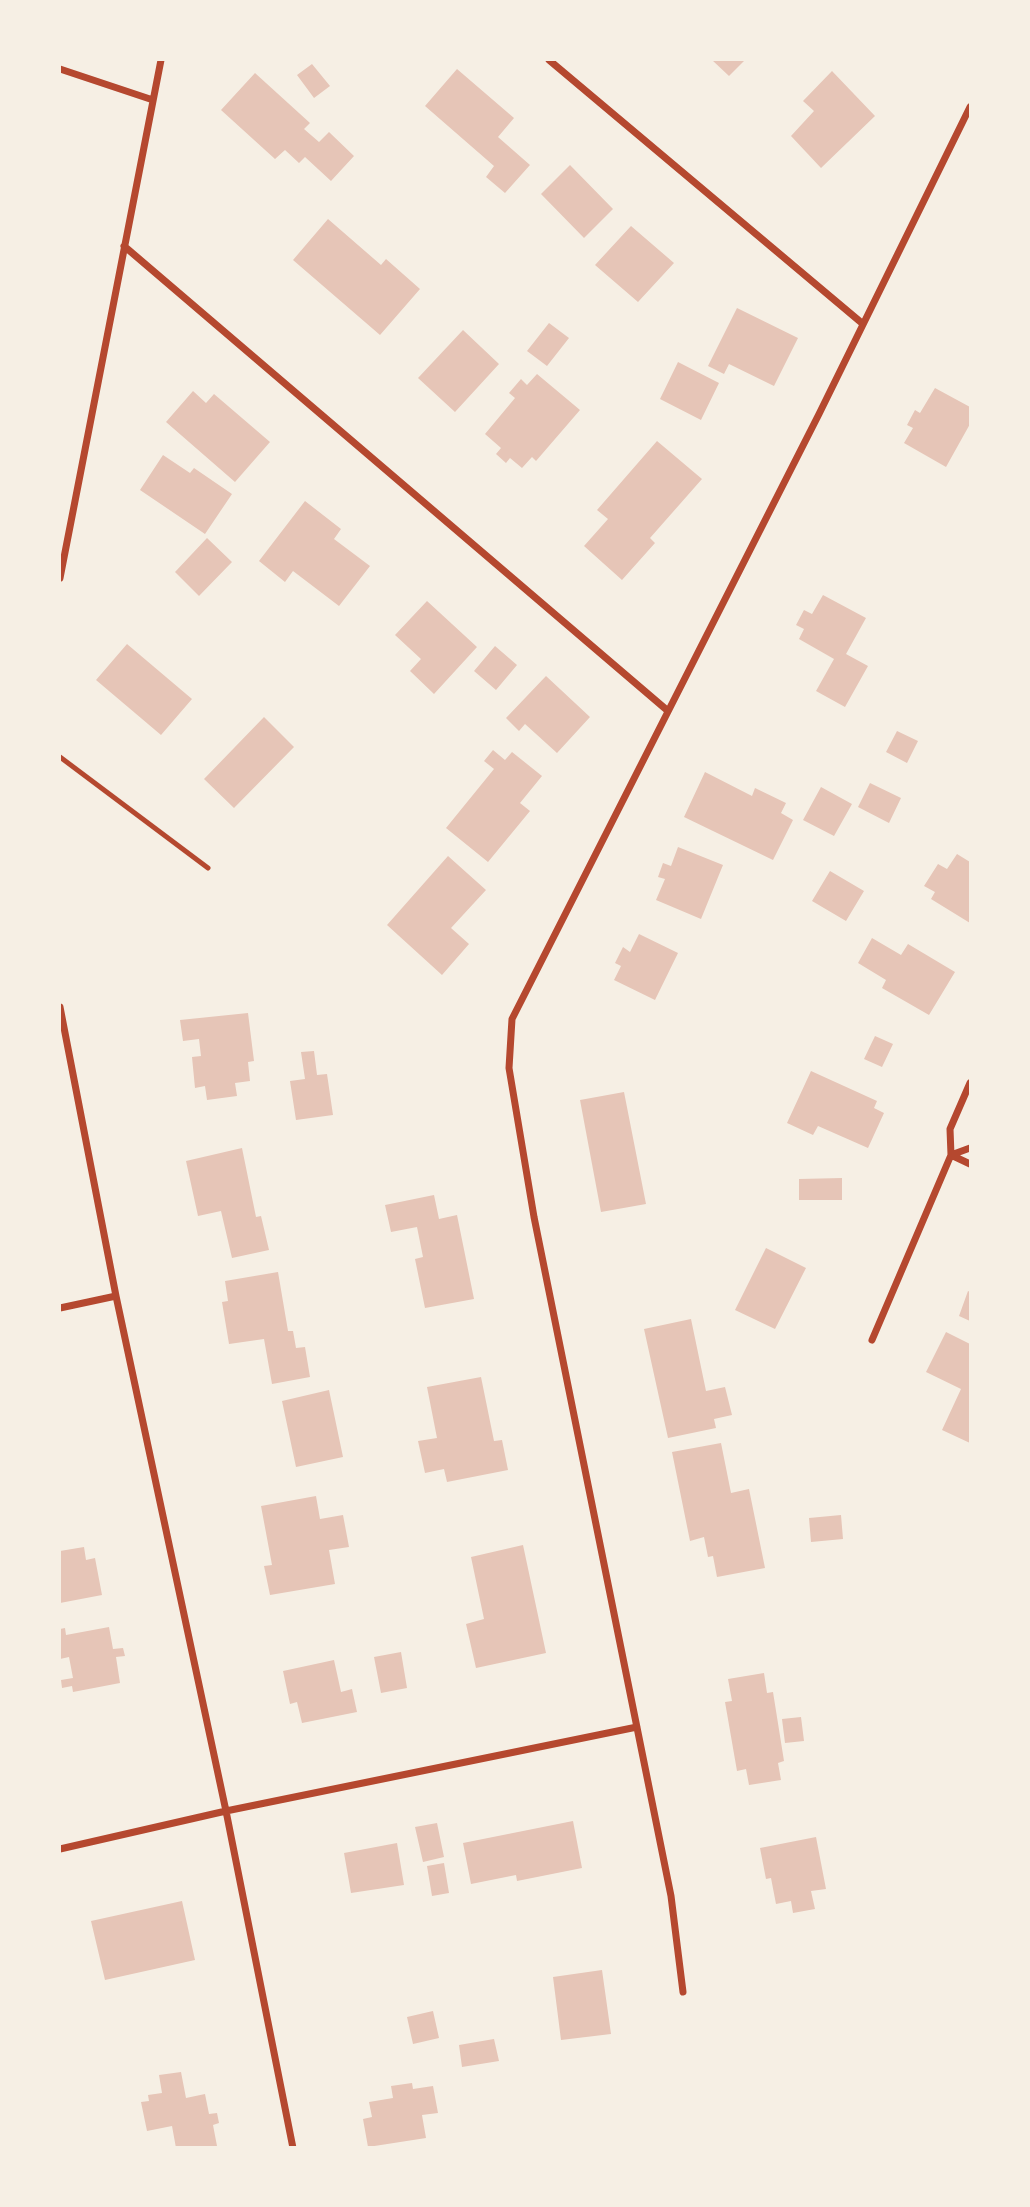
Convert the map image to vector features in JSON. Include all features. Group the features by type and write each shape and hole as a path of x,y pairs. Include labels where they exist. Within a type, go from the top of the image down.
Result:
{"street":[{"path":"60,578 161,60"},
{"path":"549,60 863,324"},
{"path":"60,69 153,100"},
{"path":"683,1992 671,1896 537,1230 509,1068 512,1019 971,107"},
{"path":"124,246 668,711"},
{"path":"60,1007 116,1296 226,1811 293,2147"},
{"path":"872,1340 951,1155 950,1129 971,1083"},
{"path":"951,1155 971,1148"},
{"path":"951,1155 971,1164"},
{"path":"60,1308 116,1296"},
{"path":"60,1849 226,1811 637,1727"}],"lane":[{"path":"60,757 208,868"}],"building":[{"path":"712,60 745,60 729,76"},
{"path":"312,64 330,86 314,98 297,75"},
{"path":"457,69 514,118 498,137 530,165 505,193 486,177 494,166 425,106"},
{"path":"832,71 875,116 821,168 791,136 814,111 803,101"},
{"path":"255,73 310,123 304,129 319,142 329,132 354,156 331,181 305,157 299,163 285,150 275,159 221,110"},
{"path":"570,165 613,209 584,238 541,194"},
{"path":"328,219 381,265 386,259 420,289 380,335 293,260"},
{"path":"631,226 674,263 638,302 595,265"},
{"path":"737,308 798,338 774,386 729,364 724,374 708,366"},
{"path":"549,323 569,338 547,366 527,351"},
{"path":"463,330 499,364 455,412 418,378"},
{"path":"678,362 719,383 701,420 660,399"},
{"path":"537,374 580,410 536,461 532,457 522,468 510,458 506,463 496,454 501,448 485,434 515,398 509,393 521,379 527,385"},
{"path":"935,388 970,407 970,424 946,467 904,443 913,428 907,425 915,410 920,413"},
{"path":"193,391 206,403 214,394 270,442 235,482 166,422"},
{"path":"657,441 702,479 650,538 655,543 622,580 584,546 608,519 597,510"},
{"path":"163,455 190,473 194,468 232,494 205,534 140,490"},
{"path":"305,501 341,529 334,539 370,566 339,606 293,571 285,582 259,561"},
{"path":"207,538 232,562 199,596 175,572"},
{"path":"823,595 866,618 846,654 868,666 845,707 816,691 834,659 799,639 804,629 796,625 804,610 812,614"},
{"path":"427,601 477,647 434,694 410,671 421,659 395,635"},
{"path":"127,644 192,699 161,735 96,680"},
{"path":"495,646 517,665 496,690 474,671"},
{"path":"546,676 590,717 557,753 525,724 519,731 506,718"},
{"path":"264,717 294,747 234,808 204,779"},
{"path":"897,731 918,741 907,763 886,752"},
{"path":"493,750 505,760 512,752 542,776 520,803 530,811 488,862 446,828 494,769 484,761"},
{"path":"705,772 752,796 755,788 786,803 781,813 793,820 773,860 684,817"},
{"path":"870,783 901,798 889,823 858,807"},
{"path":"821,787 852,804 834,836 803,820"},
{"path":"678,847 723,865 701,919 656,900 665,879 658,877 663,863 671,866"},
{"path":"957,854 970,862 970,923 931,899 935,892 924,886 938,864 947,869"},
{"path":"448,856 486,890 451,928 469,944 442,975 387,925"},
{"path":"830,871 864,891 846,921 812,901"},
{"path":"639,934 678,953 655,1000 614,980 621,966 615,963 623,947 630,952"},
{"path":"872,938 901,955 908,944 955,972 929,1015 882,988 886,980 858,963"},
{"path":"248,1013 254,1061 248,1062 250,1081 235,1083 237,1096 207,1100 205,1086 195,1088 192,1057 201,1056 199,1039 183,1041 180,1020"},
{"path":"875,1036 893,1044 882,1067 864,1059"},
{"path":"314,1051 317,1075 327,1074 333,1115 296,1120 290,1081 305,1079 301,1052"},
{"path":"811,1071 877,1101 874,1108 884,1113 868,1148 818,1126 813,1135 787,1123"},
{"path":"624,1092 646,1204 601,1212 580,1100"},
{"path":"242,1148 256,1217 261,1216 269,1250 232,1258 221,1211 198,1216 186,1161"},
{"path":"842,1178 842,1200 799,1200 799,1179"},
{"path":"434,1195 439,1219 457,1215 474,1299 425,1308 415,1259 423,1257 417,1227 391,1232 385,1205"},
{"path":"766,1248 806,1268 775,1329 735,1310"},
{"path":"278,1272 288,1331 293,1331 296,1348 305,1347 310,1377 272,1384 264,1339 229,1344 222,1302 228,1301 225,1281"},
{"path":"968,1291 970,1292 970,1321 959,1316"},
{"path":"691,1319 706,1391 725,1387 732,1415 714,1419 716,1428 668,1438 644,1329"},
{"path":"946,1332 970,1344 970,1443 942,1430 961,1389 926,1372"},
{"path":"481,1377 494,1441 502,1440 508,1470 447,1482 444,1469 425,1473 418,1441 437,1438 427,1387"},
{"path":"329,1390 343,1457 296,1467 282,1401"},
{"path":"721,1443 731,1493 749,1489 765,1568 717,1577 713,1556 708,1557 704,1537 690,1541 672,1452"},
{"path":"316,1496 320,1519 343,1515 349,1547 329,1550 335,1584 270,1595 264,1566 272,1565 261,1506"},
{"path":"841,1515 843,1539 811,1542 809,1518"},
{"path":"523,1545 546,1653 476,1668 466,1624 484,1619 471,1557"},
{"path":"84,1547 86,1560 95,1558 102,1595 60,1603 60,1551"},
{"path":"109,1627 113,1649 123,1648 125,1656 116,1657 120,1683 73,1692 72,1686 62,1688 61,1680 73,1678 69,1657 60,1659 60,1629 65,1628 66,1635"},
{"path":"401,1652 407,1688 381,1693 374,1657"},
{"path":"334,1660 341,1692 352,1689 357,1712 302,1723 297,1702 290,1704 283,1671"},
{"path":"764,1673 767,1693 773,1692 784,1761 778,1763 781,1780 749,1785 746,1769 737,1771 725,1702 732,1701 728,1679"},
{"path":"801,1717 804,1741 785,1743 782,1719"},
{"path":"573,1821 582,1868 517,1881 516,1875 471,1884 463,1843"},
{"path":"437,1823 444,1857 423,1862 415,1827"},
{"path":"816,1837 826,1889 811,1891 815,1909 793,1913 791,1901 776,1904 771,1878 766,1879 760,1848"},
{"path":"397,1843 404,1885 351,1893 344,1853"},
{"path":"444,1863 449,1893 432,1896 427,1866"},
{"path":"182,1901 195,1960 105,1980 91,1921"},
{"path":"602,1970 611,2034 561,2040 553,1977"},
{"path":"433,2011 439,2038 413,2044 407,2017"},
{"path":"494,2039 499,2061 462,2067 459,2045"},
{"path":"181,2072 186,2098 205,2094 209,2114 217,2113 219,2123 213,2125 217,2146 176,2148 172,2126 147,2131 141,2102 149,2101 148,2095 162,2093 159,2075"},
{"path":"412,2083 413,2089 433,2086 438,2113 422,2115 426,2138 368,2147 363,2119 372,2117 369,2102 393,2098 391,2086"}]}
